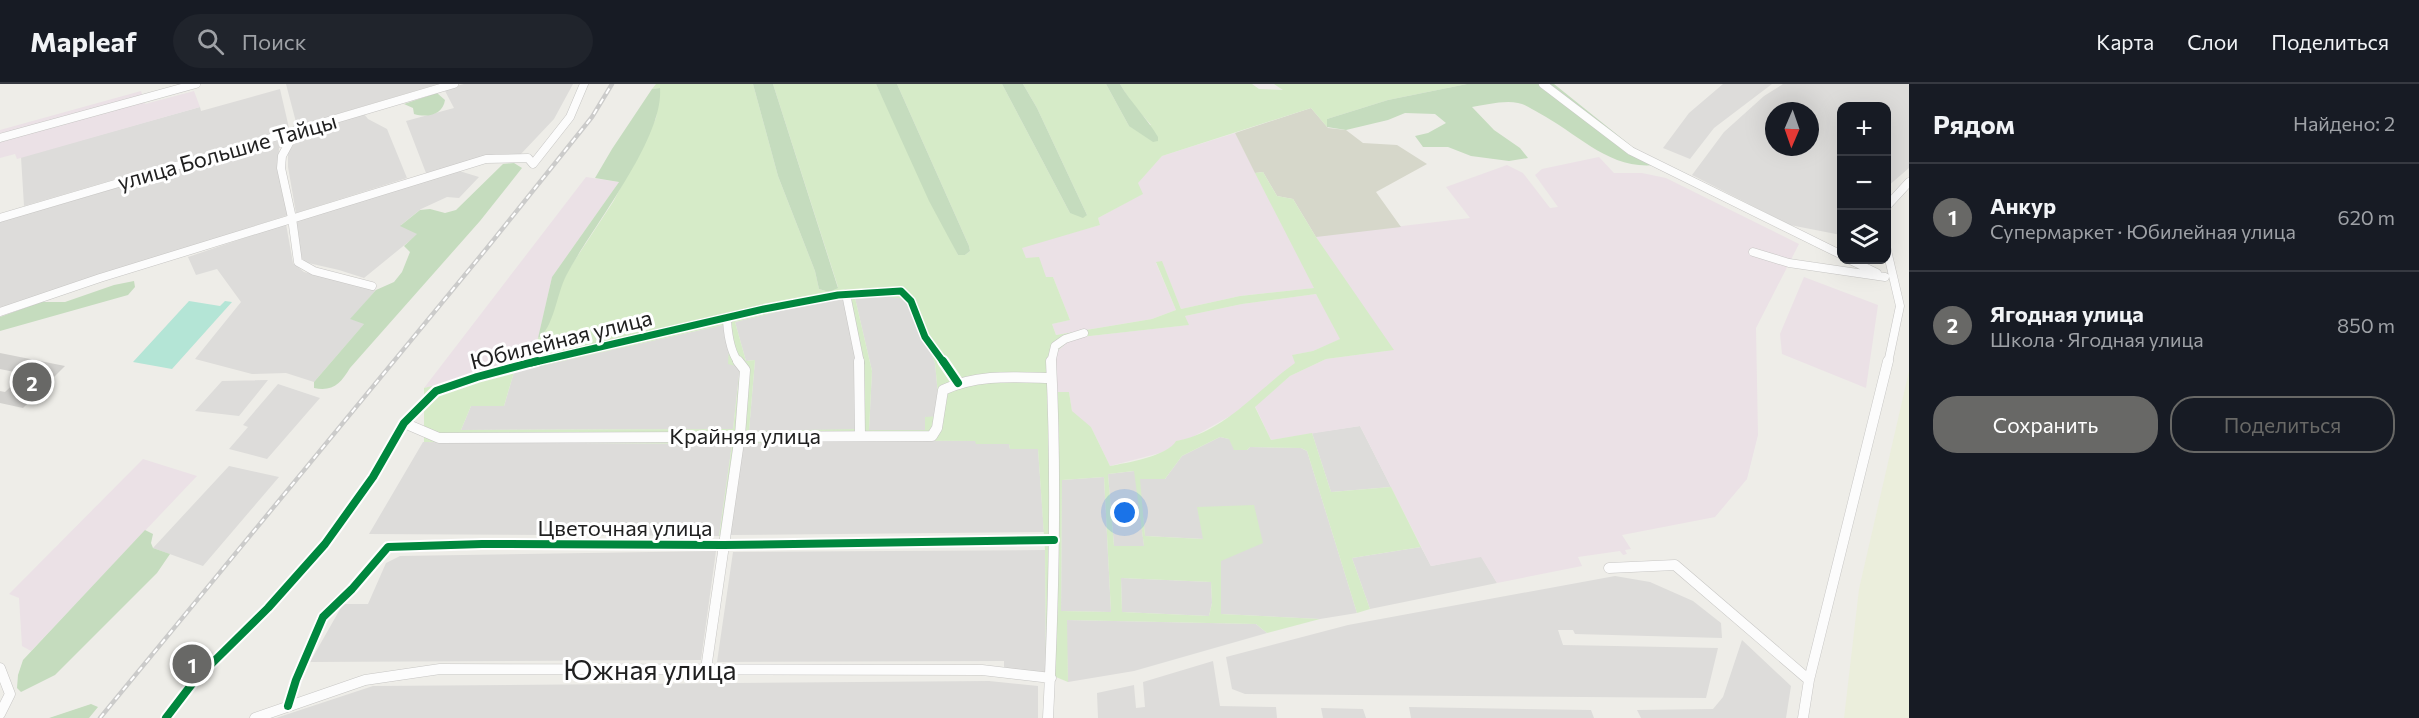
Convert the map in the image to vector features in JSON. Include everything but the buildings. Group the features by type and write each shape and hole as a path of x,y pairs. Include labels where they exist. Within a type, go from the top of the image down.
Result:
{"street":[{"path":"0,138 196,84"},
{"name":"улица Большие Тайцы","path":"0,219 454,84"},
{"path":"0,312 292,218 486,159 528,158 533,164 565,125 578,104 584,84"},
{"path":"1543,84 1631,151 1837,253"},
{"path":"296,130 282,156 281,168 292,218 298,262 314,271 372,286"},
{"path":"1891,202 1909,182"},
{"path":"1753,252 1789,263 1896,280"},
{"path":"1803,718 1809,680 1898,323 1900,306 1891,261"},
{"path":"1858,264 1885,277"},
{"name":"Юбилейная улица","path":"166,718 195,680 268,608 325,544 373,477 404,423 436,391 477,377 731,317 846,294 902,291 911,301 925,337 958,383"},
{"path":"846,294 861,360 863,388 860,435"},
{"path":"706,669 740,435 745,370 735,358 728,334 727,321 731,317"},
{"path":"1048,718 1054,540 1054,419 1050,378 1051,360 1055,346 1065,339 1084,333"},
{"path":"958,383 968,379 1050,378"},
{"name":"Крайняя улица","path":"404,423 439,438 932,436 937,428 943,390 958,383"},
{"name":"Цветочная улица","path":"288,706 323,617 352,589 388,547 482,544 724,546 1054,540"},
{"path":"1609,568 1675,564 1809,680"},
{"path":"0,668 10,694 0,714"},
{"name":"Южная улица","path":"255,718 366,680 440,669 982,670 1051,678"}],"shaded area":[{"path":"286,84 438,84 297,126"},
{"path":"464,84 573,84 554,119 520,155 496,154 426,173 406,121 454,108 444,89"},
{"path":"1723,84 1772,84 1714,128 1690,159 1663,148 1689,113"},
{"path":"1783,84 1909,84 1909,168 1891,184 1891,102 1837,102 1837,234 1790,225 1692,175 1724,132 1764,96"},
{"path":"280,89 289,128 24,206 21,157 200,107 201,111"},
{"path":"141,91 145,104 194,91 200,107 17,159 15,154 0,158 0,130"},
{"path":"1311,108 1328,128 1346,130 1363,143 1397,145 1427,164 1376,192 1401,227 1316,237 1293,199 1277,196 1263,172 1255,173 1235,133"},
{"path":"364,114 368,119 387,129 407,178 296,213 288,167 288,153 301,133"},
{"path":"1235,133 1315,288 1240,296 1181,309 1162,262 1156,263 1176,310 1152,319 1056,335 1052,324 1070,320 1053,277 1046,277 1026,258 1021,247 1100,225 1098,218 1142,194 1137,183 1162,156"},
{"path":"284,139 285,146 279,148 278,169 288,215 0,309 0,222"},
{"path":"1599,157 1614,173 1642,173 1666,178 1799,244 1756,328 1758,435 1747,479 1715,517 1622,535 1631,549 1625,550 1627,554 1623,555 1620,551 1578,557 1582,566 1497,583 1481,557 1431,566 1360,426 1271,440 1255,406 1290,376 1326,359 1386,351 1309,237 1470,218 1446,187 1507,165 1523,173 1550,208 1558,207 1535,175 1542,169"},
{"path":"456,170 479,177 459,198 447,197 421,209 401,225 418,234 364,278 304,262 298,253 296,219"},
{"path":"586,177 619,182 552,277 534,356 476,375 474,372 462,378 424,388"},
{"path":"286,224 293,263 304,272 376,290 351,319 365,323 314,382 286,373 252,374 195,359 241,302 217,269 196,275 188,257"},
{"path":"1804,277 1878,305 1866,388 1782,354 1780,334"},
{"path":"1316,294 1341,339 1313,351 1292,355 1296,363 1241,410 1189,439 1176,441 1173,447 1160,453 1110,466 1091,427 1074,416 1069,392 1057,392 1055,353 1072,338 1188,325 1185,316 1242,304"},
{"path":"873,295 906,298 935,363 940,416 925,430 869,430 872,371 855,298"},
{"path":"846,298 855,325 858,430 749,431 755,360 746,361 735,322 809,304"},
{"path":"723,325 734,364 740,366 733,429 461,430 471,406 504,406 514,372"},
{"path":"268,380 239,416 195,411 222,381"},
{"path":"278,384 320,398 267,459 229,449 248,427 243,425"},
{"path":"1360,426 1391,487 1331,492 1312,433"},
{"path":"1220,437 1229,439 1247,450 1250,447 1301,448 1307,451 1357,613 1320,619 1221,614 1221,561 1204,539 1145,536 1139,479 1165,479 1182,456"},
{"path":"804,440 976,441 976,444 1009,444 1010,449 1038,449 1044,532 729,535 743,443 803,443"},
{"path":"423,442 732,444 719,536 369,534"},
{"path":"143,459 197,476 31,651 22,646 19,598 9,594"},
{"path":"229,466 279,477 203,566 153,548"},
{"path":"1135,471 1144,546 1114,546 1108,474"},
{"path":"1104,477 1111,612 1061,611 1062,480"},
{"path":"1421,547 1431,566 1481,556 1497,583 1370,609 1352,558"},
{"path":"1045,550 1046,673 1004,669 1004,661 717,662 733,552"},
{"path":"716,551 701,660 310,662 343,604 368,604 386,563 400,556"},
{"path":"1615,576 1650,582 1693,601 1721,623 1722,638 1575,634 1573,630 1558,630 1563,645 1718,648 1706,698 1245,694 1232,689 1226,657 1348,625"},
{"path":"1121,578 1211,582 1212,603 1209,616 1122,612"},
{"path":"1066,620 1256,624 1267,633 1134,671 1068,682"},
{"path":"1742,640 1791,686 1786,718 1641,718 1637,710 1713,709 1723,697"},
{"path":"1213,661 1220,706 1276,707 1277,718 1098,718 1097,693 1134,685 1136,708 1145,707 1143,682"},
{"path":"989,681 1038,686 1038,718 276,718 373,686"},
{"path":"1409,707 1591,710 1594,718 1411,718"},
{"path":"1321,708 1363,709 1366,718 1323,718"}],"green space":[{"path":"656,84 753,84 778,176 815,271 819,289 829,292 838,287 773,84 876,84 958,255 965,255 970,251 969,246 897,84 1002,84 1070,213 1087,215 1037,108 1023,84 1106,84 1129,126 1151,125 1131,102 1120,84 1252,84 1259,89 1283,90 1274,84 1467,84 1388,100 1327,119 1327,127 1311,108 1162,156 1138,183 1143,194 1098,218 1100,225 1022,248 1026,258 1039,257 1046,277 1053,277 1070,320 1052,324 1056,335 1152,319 1176,310 1156,262 1162,261 1181,309 1240,296 1314,288 1255,173 1263,172 1277,196 1293,199 1316,237 1394,350 1326,359 1290,376 1255,407 1271,440 1312,433 1331,492 1391,487 1421,547 1352,558 1370,609 1357,613 1307,451 1301,448 1250,447 1247,450 1234,450 1229,439 1220,437 1182,456 1165,479 1140,479 1145,536 1203,539 1197,507 1254,505 1263,543 1221,561 1221,614 1320,619 1267,633 1256,624 1067,620 1068,682 1046,673 1045,550 1038,449 1010,449 1009,444 976,444 975,441 805,440 804,443 743,443 729,535 719,536 732,444 424,442 424,388 462,378 474,372 476,375 534,356 538,338 544,334 559,289 569,269 613,202 656,118 660,88 652,89","holes":["1316,294 1340,339 1313,351 1292,355 1295,363 1240,409 1210,429 1176,441 1165,451 1156,455 1110,466 1091,427 1072,411 1069,392 1057,392 1055,353 1072,338 1189,325 1185,316 1242,304","873,295 906,299 935,363 940,416 925,417 925,430 869,430 872,371 855,298","846,298 862,372 858,429 749,431 755,360 746,361 735,322 809,304","723,325 729,348 728,364 740,367 733,429 461,430 471,406 504,406 514,372","1134,471 1144,546 1114,546 1108,474","1104,477 1111,612 1061,611 1062,480","1121,578 1211,582 1212,603 1209,616 1122,612"]},
{"path":"753,84 773,84 838,288 829,292 819,289 815,271 778,176"},
{"path":"876,84 897,84 969,246 970,251 965,255 958,255 929,201"},
{"path":"1002,84 1023,84 1037,108 1087,215 1083,218 1070,213"},
{"path":"1106,84 1120,84 1154,130 1158,141 1153,142 1129,126"},
{"path":"1467,84 1554,84 1655,165 1638,165 1608,156 1529,107 1513,102 1472,107 1494,130 1520,148 1528,158 1509,161 1471,156 1448,147 1423,147 1415,136 1428,133 1446,123 1435,114 1405,113 1388,120 1346,130 1327,127 1327,119 1388,100"},
{"path":"660,88 658,109 638,158 566,276 551,319 543,334 538,338 552,277 619,182 595,178 652,89"},
{"path":"437,93 445,100 441,109 434,114 424,116 414,114 413,108 404,104"},
{"path":"514,163 522,168 480,221 343,378 336,385 326,389 314,388 314,382 364,324 350,319 376,290 394,282 402,272 410,252 404,246 417,234 400,226 420,210 430,209 445,213 456,210 503,164"},
{"path":"134,281 135,287 128,295 0,331 0,317 41,302 65,302 114,285"},
{"path":"189,301 220,306 225,301 232,302 172,369 133,362"},
{"path":"1909,371 1909,718 1844,718 1859,589"},
{"path":"145,530 153,534 151,543 153,548 170,554 157,573 55,675 21,692 17,688 23,660"},
{"path":"91,704 98,707 89,718 49,718"}],"railway":[{"path":"100,718 487,248 592,117 612,84"}],"cycle path":[{"path":"166,718 195,680 268,608 325,544 373,477 404,423 436,391 534,362 764,309 838,295 901,291 911,301 925,337 958,383"},
{"path":"288,706 296,680 323,617 352,589 388,547 482,544 724,545 1054,540"}],"place":[{"name":"Ягодная улица","path":"32,382"},
{"name":"Анкур","path":"192,664"}]}
